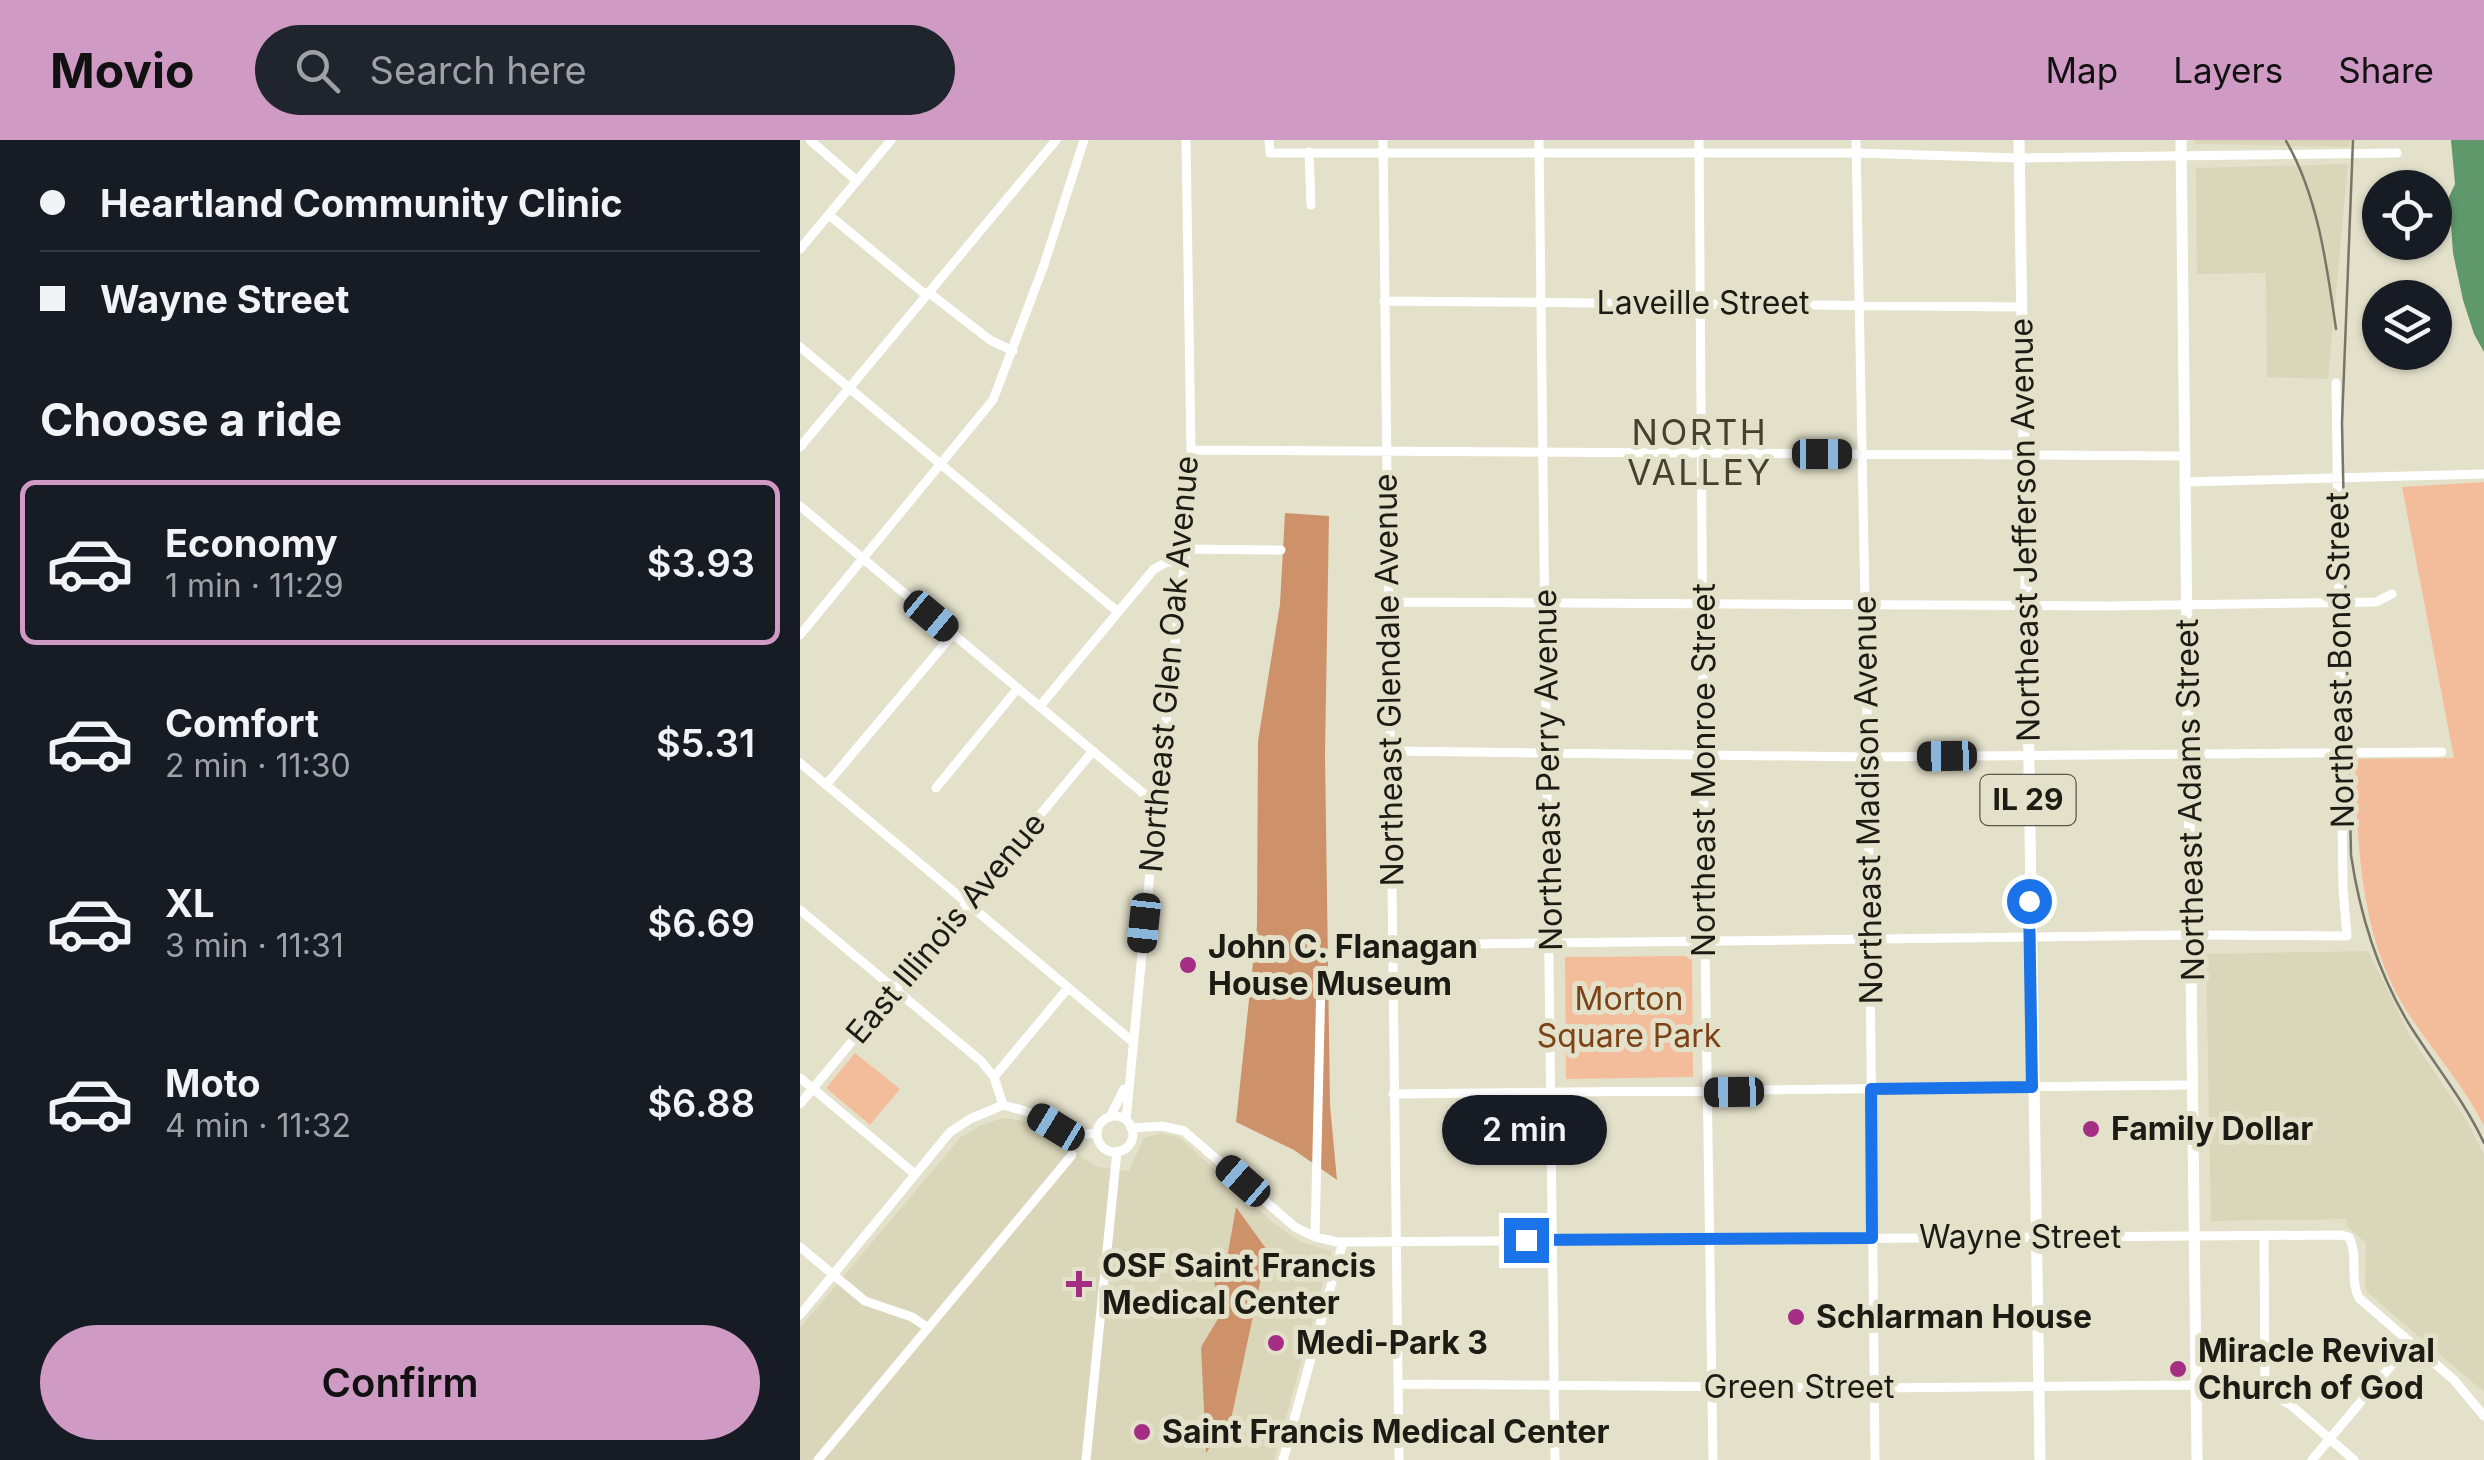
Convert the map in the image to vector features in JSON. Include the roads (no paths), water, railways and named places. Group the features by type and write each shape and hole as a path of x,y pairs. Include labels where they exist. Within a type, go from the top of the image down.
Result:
{"main road":[{"name":"Northeast Jefferson Avenue","path":"2019,140 2040,1460"},
{"name":"Northeast Adams Street","path":"2181,147 2197,1460"}],"street":[{"path":"810,140 857,180"},
{"path":"800,249 891,140"},
{"path":"800,447 1056,140"},
{"path":"800,635 989,408 1014,351 1084,140"},
{"name":"Northeast Glen Oak Avenue","path":"1129,1124 1130,1067 1156,804 1186,549 1191,450 1186,140"},
{"path":"1270,140 1270,153 1383,146 1539,153 1856,153 2019,158 2181,147 2397,153"},
{"name":"Northeast Perry Avenue","path":"1539,140 1554,1460"},
{"name":"Northeast Monroe Street","path":"1699,140 1713,1460"},
{"name":"Northeast Madison Avenue","path":"1856,140 1868,757 1875,1460"},
{"name":"Northeast Glendale Avenue","path":"1383,146 1399,1460"},
{"path":"1309,152 1311,205"},
{"path":"829,215 993,342 1014,351"},
{"name":"Laveille Street","path":"1384,300 2022,307"},
{"path":"800,347 1118,612"},
{"name":"Northeast Bond Street","path":"2192,935 2347,936 2336,384"},
{"path":"1191,450 2185,456"},
{"path":"2185,482 2484,474"},
{"path":"800,506 1156,804"},
{"path":"1186,549 1281,550"},
{"path":"1040,706 1156,567 1184,561"},
{"path":"1389,602 2187,605 2376,602 2392,594"},
{"path":"826,785 953,634"},
{"path":"936,788 1018,688"},
{"name":"East Illinois Avenue","path":"800,1104 1093,751"},
{"path":"1390,751 1868,757 2442,752"},
{"path":"1115,770 1145,785 1156,777 1161,762"},
{"path":"800,763 1133,1042"},
{"path":"800,910 981,1061 994,1077 1003,1105"},
{"path":"1392,946 2192,935"},
{"path":"1315,1238 1320,979"},
{"path":"994,1077 1068,988"},
{"name":"Northeast Glen Oak Avenue","path":"1110,1116 1120,1102 1130,1067"},
{"path":"800,1078 915,1174"},
{"path":"1394,1094 2194,1086"},
{"path":"800,1315 950,1132 1003,1105 1035,1114 1068,1132 1083,1136 1097,1133"},
{"path":"1086,1460 1118,1151 1130,1142 1129,1124 1110,1116 1101,1122 1097,1133 1103,1147 1118,1151"},
{"name":"Wayne Street","path":"1129,1124 1184,1131 1290,1224 1315,1238 1343,1242 2349,1237 2353,1245 2354,1290 2410,1343"},
{"path":"818,1460 1072,1154"},
{"path":"2264,1235 2265,1393 2286,1402 2354,1460"},
{"path":"1283,1460 1343,1242"},
{"path":"800,1247 865,1301 912,1317 928,1328"},
{"path":"2312,1460 2410,1343 2454,1380 2484,1416"},
{"name":"Green Street","path":"1400,1384 2197,1389 2265,1393"}],"railway":[{"path":"2353,140 2342,423 2351,855 2365,921 2388,984 2484,1143"},
{"path":"2286,141 2314,208 2336,329"}],"place":[{"name":"John C. Flanagan House Museum","path":"1188,965"},
{"name":"Family Dollar","path":"2091,1129"},
{"name":"OSF Saint Francis Medical Center","path":"1079,1284"},
{"name":"Schlarman House","path":"1796,1317"},
{"name":"Medi-Park 3","path":"1276,1343"},
{"name":"Miracle Revival Church of God","path":"2178,1369"},
{"name":"Saint Francis Medical Center","path":"1142,1432"}],"district":[{"name":"NORTH VALLEY","path":"1700,453"}],"park label":[{"name":"Morton Square Park","path":"1629,1018"}]}
